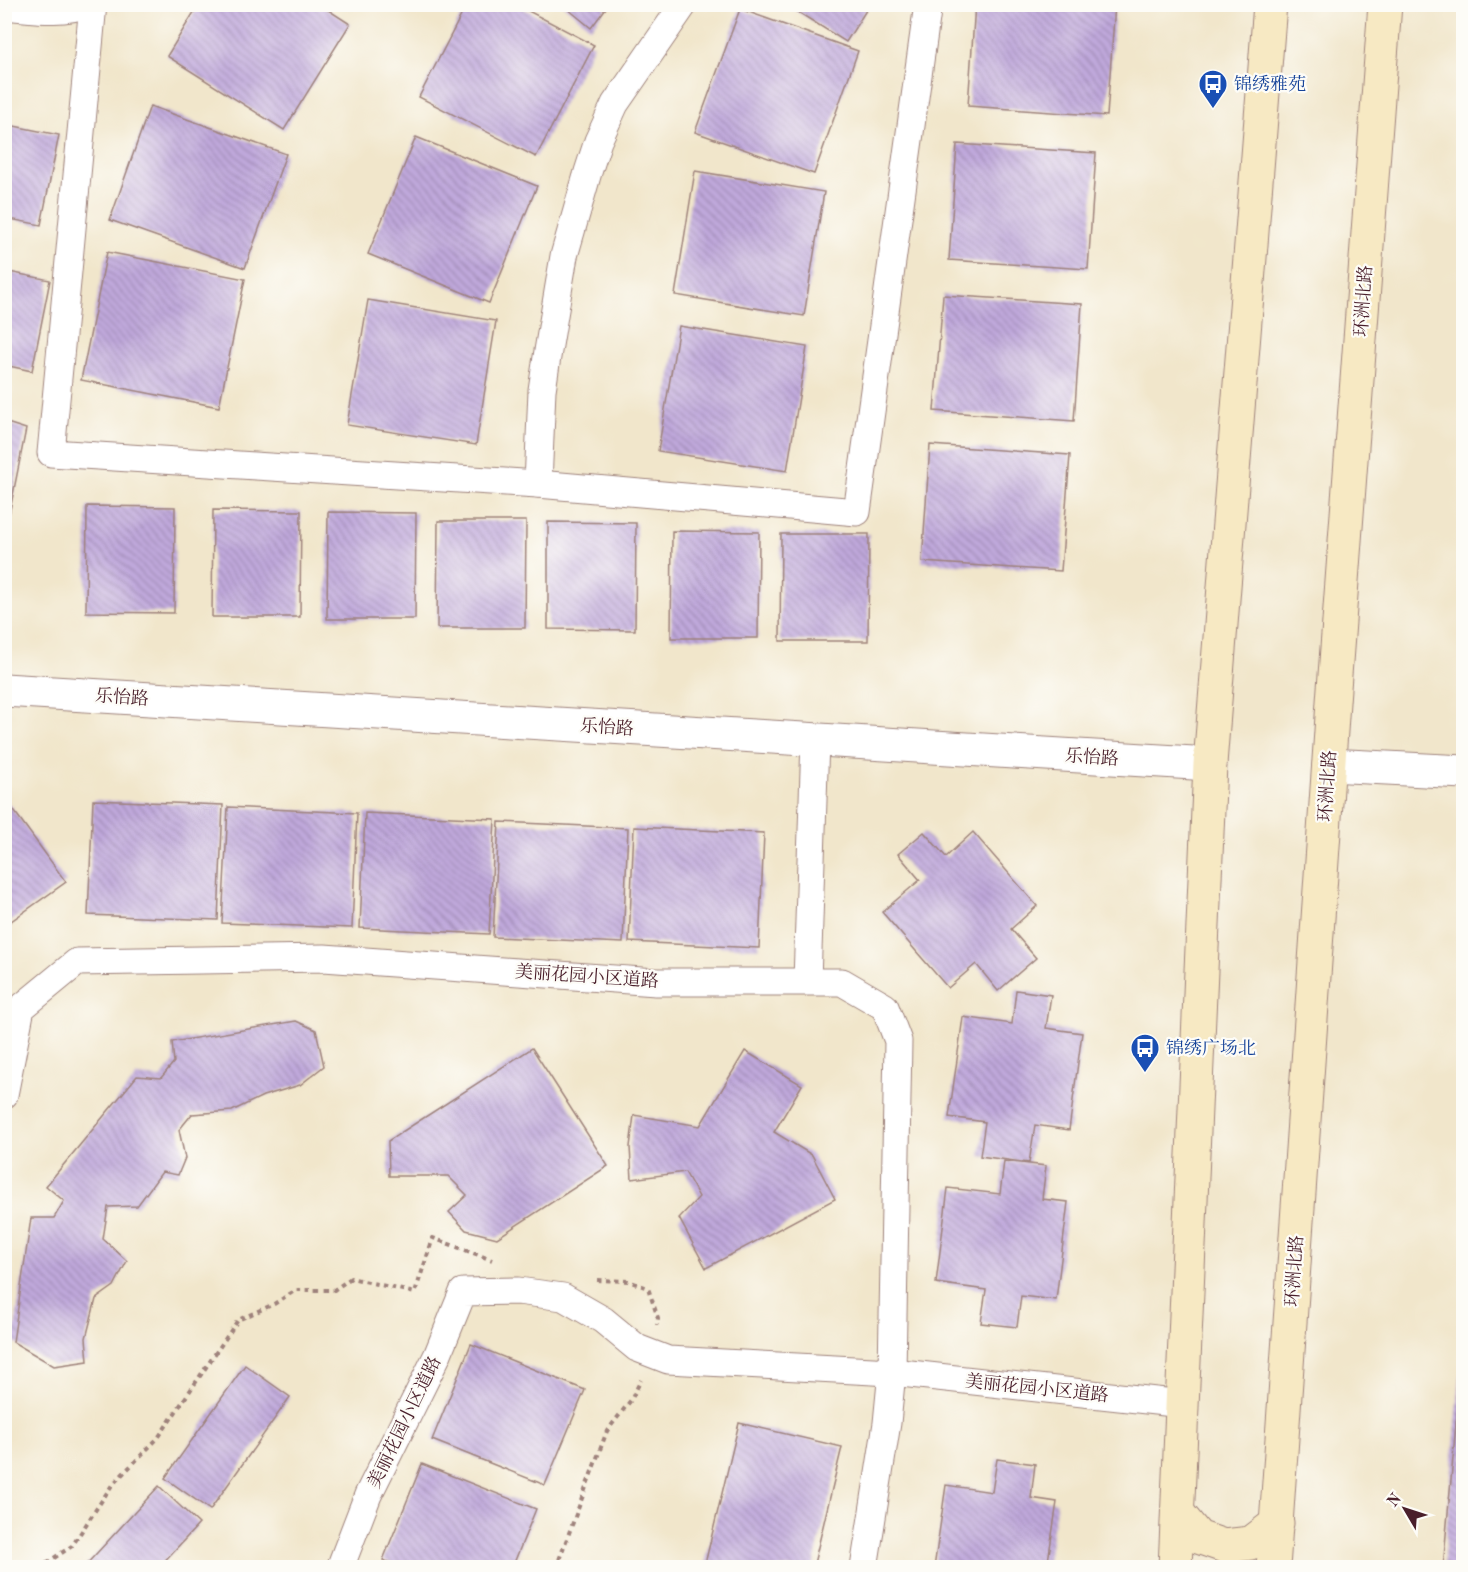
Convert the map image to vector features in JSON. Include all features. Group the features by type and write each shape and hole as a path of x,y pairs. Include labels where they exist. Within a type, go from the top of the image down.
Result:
{"main road":[{"path":"1175,1568 1210,764 1270,4"},
{"name":"环洲北路","path":"1273,1568 1385,4"},
{"path":"1178,1514 1198,1537 1224,1546 1251,1543 1276,1523"}],"street":[{"path":"4,6 59,10 78,8 87,4"},
{"path":"93,4 51,453 538,484 858,512 928,4"},
{"path":"538,484 547,357 564,256 588,172 598,141 615,104 684,4"},
{"name":"乐怡路","path":"4,690 1210,764"},
{"path":"807,981 815,740"},
{"path":"1329,765 1464,772"},
{"name":"美丽花园小区道路","path":"4,1095 21,1008 77,962 324,958 656,982 842,982 885,1007 898,1041 892,1372 887,1423 864,1568"},
{"name":"美丽花园小区道路","path":"340,1568 368,1495 437,1356 463,1292 518,1291 563,1297 603,1320 637,1348 668,1360 892,1372 1183,1404"}],"path":[{"path":"39,1568 72,1546 112,1485 158,1438 238,1320 274,1304 296,1290 334,1290 351,1278 415,1293 434,1238 493,1260"},
{"path":"556,1568 607,1431 631,1400 653,1354 658,1318 648,1288 628,1281 591,1280"}],"building":[{"path":"199,4 319,4 350,24 284,130 167,56"},
{"path":"467,4 515,4 594,45 536,157 419,97"},
{"path":"562,4 609,4 591,28"},
{"path":"785,4 870,4 846,42"},
{"path":"975,4 1115,4 1107,116 968,106"},
{"path":"740,9 858,51 814,174 695,132"},
{"path":"150,106 286,154 245,268 110,220"},
{"path":"4,124 59,135 41,225 4,218"},
{"path":"416,137 537,186 489,303 368,254"},
{"path":"957,144 1096,153 1088,269 949,260"},
{"path":"695,171 824,192 804,316 675,295"},
{"path":"107,252 245,279 219,407 81,380"},
{"path":"4,271 50,280 32,371 4,365"},
{"path":"943,295 1082,304 1074,421 934,411"},
{"path":"368,300 496,321 476,445 347,425"},
{"path":"679,326 807,347 787,471 658,451"},
{"path":"4,422 26,429 8,520 4,519"},
{"path":"930,445 1070,455 1061,571 922,562"},
{"path":"87,506 175,507 174,613 86,612"},
{"path":"213,510 301,511 300,617 212,617"},
{"path":"328,512 416,513 415,619 327,619"},
{"path":"438,521 526,521 525,628 437,628"},
{"path":"548,522 636,523 635,630 548,629"},
{"path":"672,531 759,532 758,638 671,638"},
{"path":"781,534 869,534 868,641 780,641"},
{"path":"4,797 66,882 4,926"},
{"path":"93,800 223,805 218,920 88,915"},
{"path":"228,807 357,813 352,928 222,923"},
{"path":"365,813 495,819 489,934 360,928"},
{"path":"499,822 628,828 623,943 493,937"},
{"path":"634,827 764,833 759,948 629,942"},
{"path":"924,832 946,857 973,832 1037,906 1011,929 1036,958 998,991 976,964 948,988 882,912 920,880 898,854"},
{"path":"1016,990 1051,995 1046,1028 1082,1033 1069,1130 1035,1125 1029,1163 980,1156 985,1122 949,1117 963,1017 1012,1024"},
{"path":"296,1021 316,1030 324,1066 300,1085 263,1096 232,1111 192,1114 179,1130 185,1158 178,1175 162,1172 137,1206 108,1207 103,1239 127,1261 114,1286 96,1299 86,1338 88,1361 54,1366 13,1342 31,1218 54,1218 64,1201 46,1186 137,1076 161,1078 174,1062 172,1042"},
{"path":"532,1048 608,1166 497,1238 466,1230 449,1212 467,1195 448,1176 389,1176 388,1141"},
{"path":"745,1051 802,1085 774,1132 812,1155 835,1199 706,1268 679,1218 699,1197 685,1172 632,1179 630,1147 634,1115 700,1126"},
{"path":"1004,1161 1046,1166 1042,1199 1068,1202 1056,1300 1021,1296 1017,1327 981,1323 986,1290 936,1283 948,1188 1000,1194"},
{"path":"471,1344 585,1390 545,1485 432,1440"},
{"path":"1462,1358 1464,1358 1464,1568 1443,1568"},
{"path":"245,1365 290,1397 210,1510 165,1478"},
{"path":"739,1423 842,1447 813,1568 704,1568"},
{"path":"997,1459 1035,1464 1031,1498 1057,1502 1047,1568 934,1568 946,1485 992,1492"},
{"path":"422,1464 536,1509 512,1568 403,1568 383,1560"},
{"path":"159,1486 199,1524 158,1568 83,1568"}],"place":[{"name":"锦绣雅苑","path":"1213,110"},
{"name":"锦绣广场北","path":"1145,1074"}]}
